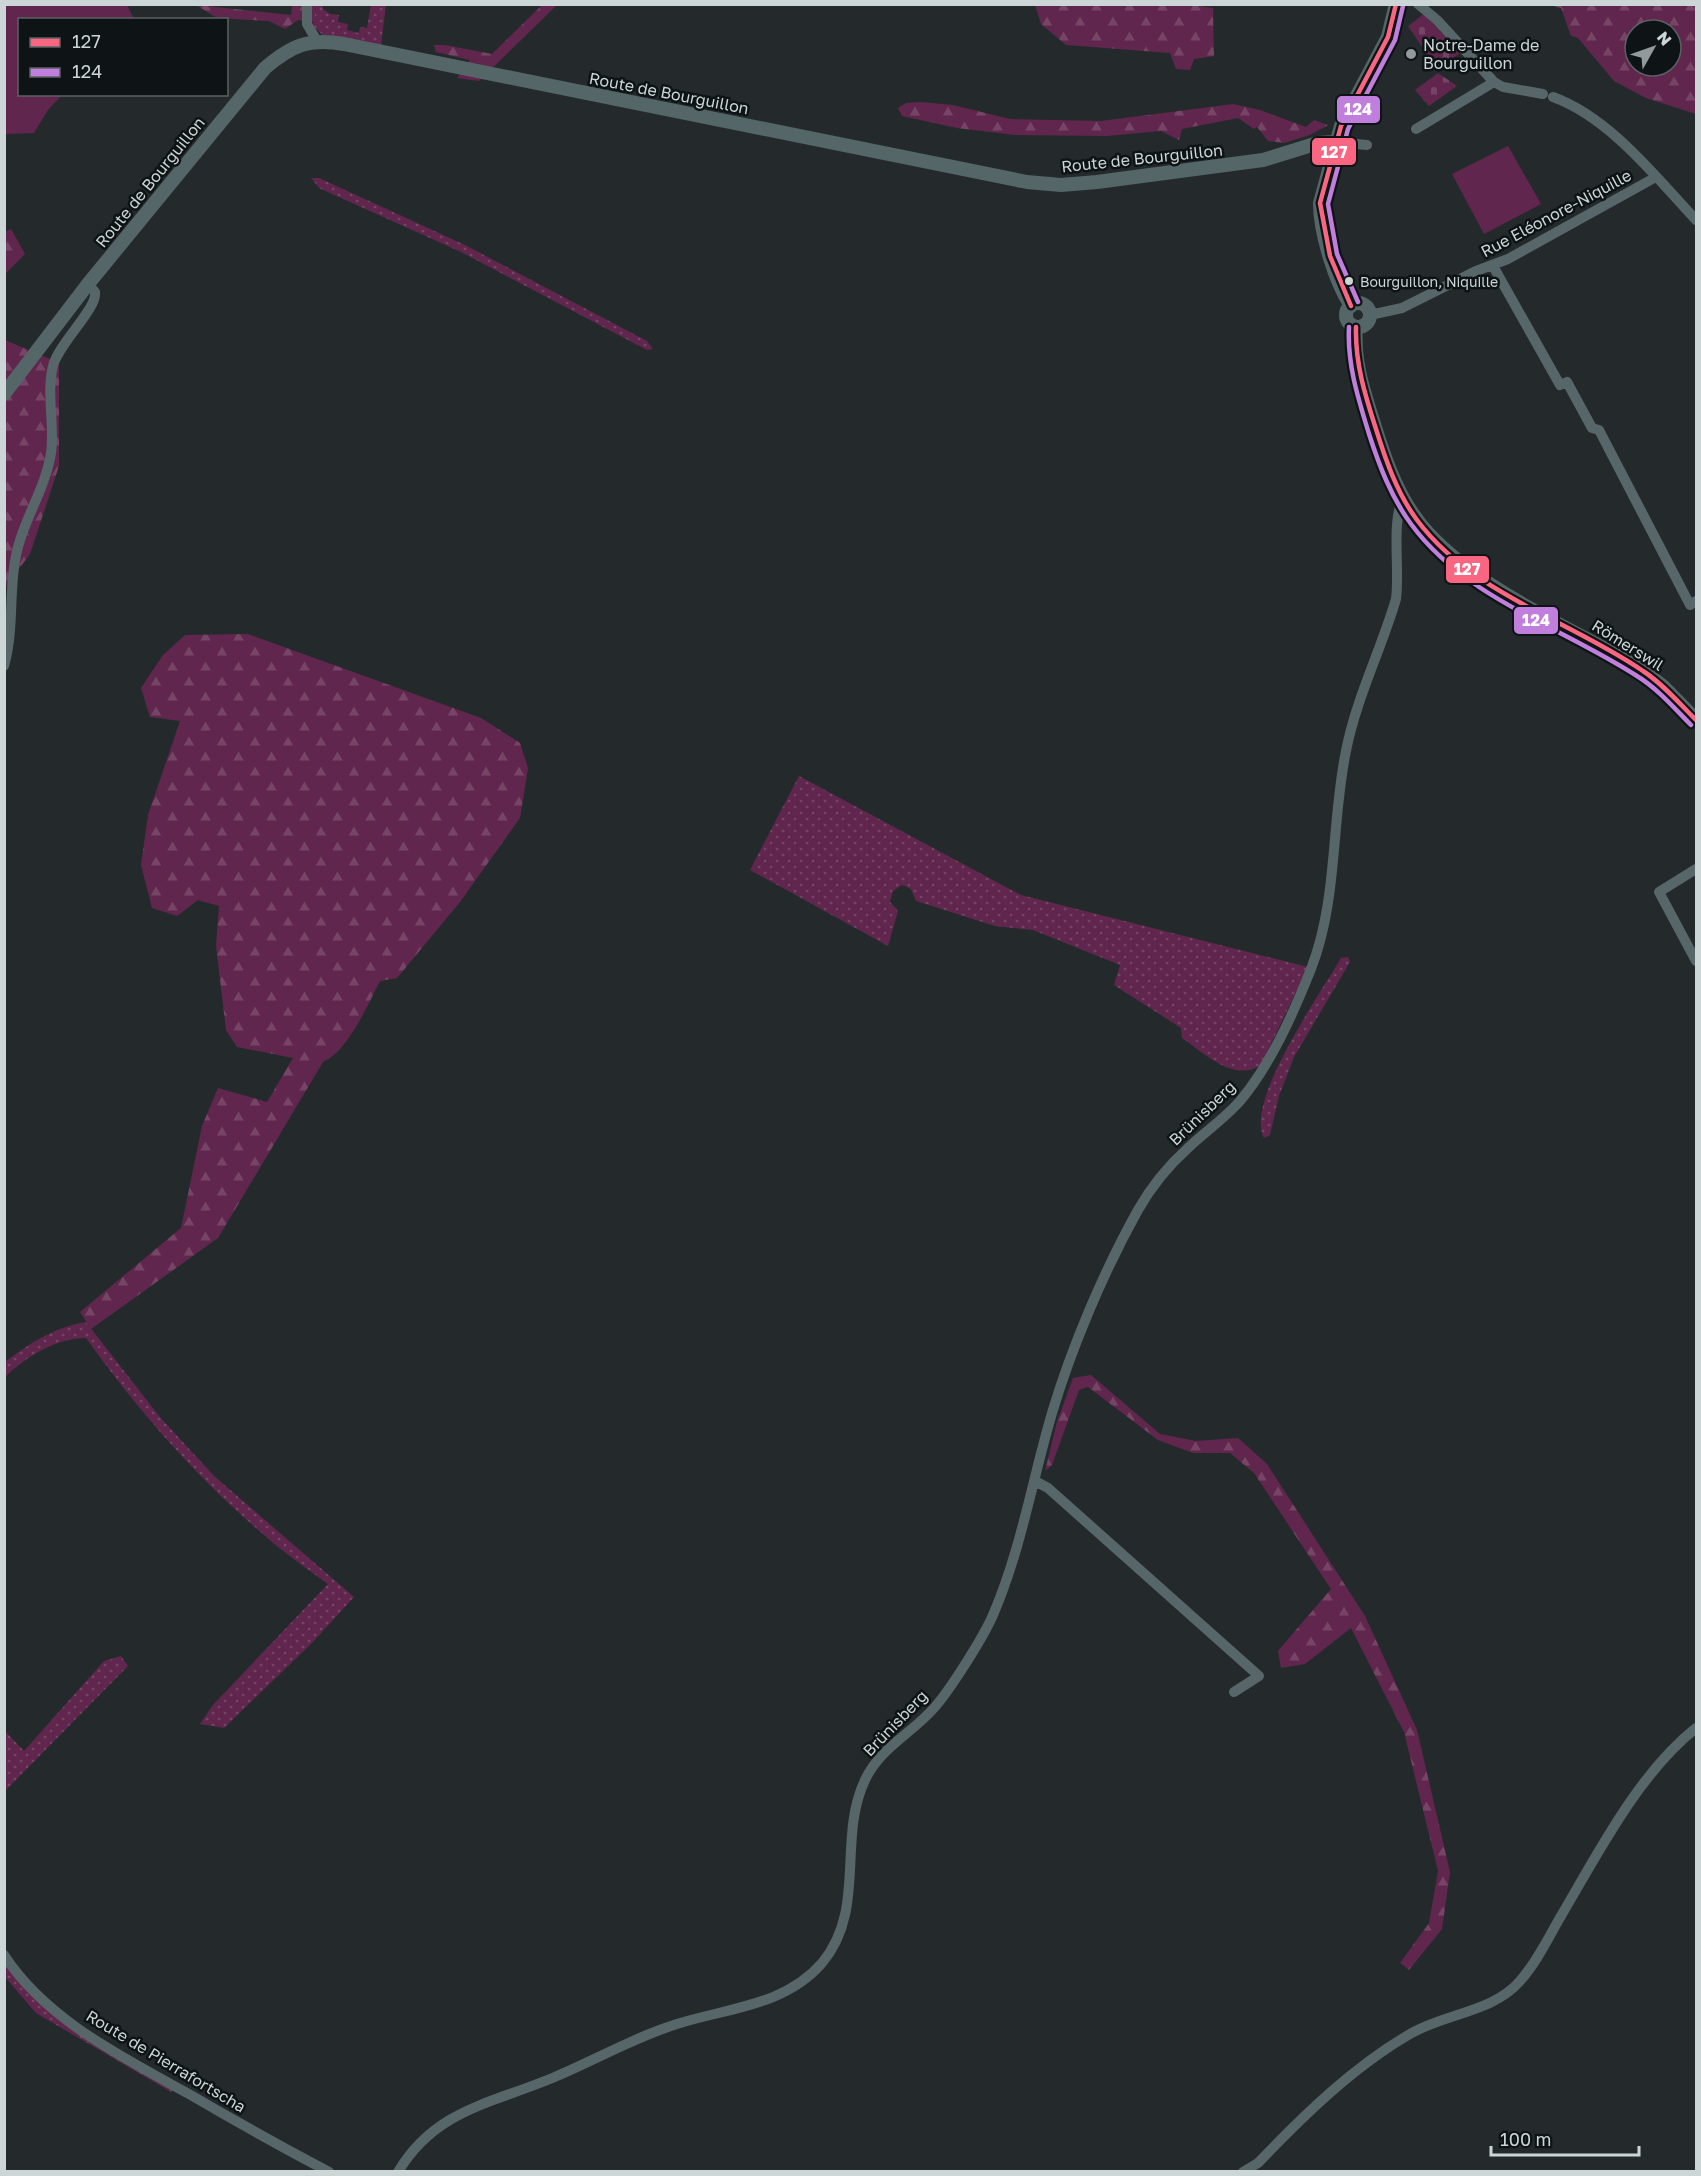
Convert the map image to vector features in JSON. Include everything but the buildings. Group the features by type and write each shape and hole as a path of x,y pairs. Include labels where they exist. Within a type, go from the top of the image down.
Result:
{"main road":[{"path":"1351,306 1338,283 1320,216 1321,199 1335,142 1343,121 1388,37 1396,4"},
{"name":"Route de Bourguillon","path":"4,394 88,284 265,68 284,52 317,41 344,44 1027,182 1061,185 1097,182 1263,160 1318,143 1335,142"},
{"path":"1362,304 1368,308 1370,315 1366,325 1356,327 1350,323 1347,316 1351,306 1362,304"},
{"name":"Römerswil","path":"1356,327 1356,360 1381,449 1403,498 1427,532 1454,558 1482,579 1642,670 1664,687 1696,720"}],"street":[{"path":"308,4 307,24 317,41"},
{"path":"1418,4 1437,20 1494,82 1503,87 1548,95 1581,108 1600,123 1656,177 1696,220"},
{"path":"1416,129 1494,82"},
{"path":"1335,142 1367,145"},
{"name":"Rue Eléonore-Niquille","path":"1370,315 1401,308 1493,266 1656,177"},
{"path":"1493,266 1560,385 1567,382 1592,428 1599,430 1690,605 1696,601"},
{"path":"4,666 12,612 14,562 22,532 45,478 51,450 50,382 53,363 67,337 94,303 95,292 88,284"},
{"name":"Brünisberg","path":"398,2172 418,2143 453,2116 552,2078 656,2031 762,2002 799,1982 818,1967 832,1950 843,1924 848,1904 854,1822 863,1784 882,1754 934,1708 991,1620 1013,1562 1052,1414 1080,1334 1137,1213 1171,1164 1223,1118 1248,1090 1271,1055 1311,969 1327,905 1337,806 1346,750 1354,719 1396,599 1399,577 1396,519 1403,498"},
{"path":"1696,869 1659,892 1696,962"},
{"path":"1035,1481 1048,1488 1259,1676 1234,1692"},
{"path":"1243,2172 1258,2163 1337,2088 1403,2038 1438,2021 1486,2006 1513,1988 1535,1960 1640,1789 1676,1747 1696,1728"},
{"name":"Route de Pierrafortscha","path":"4,1955 29,1986 58,2013 90,2036 329,2172"}],"green space":[{"path":"1185,4 1213,8 1214,56 1194,59 1190,70 1176,69 1170,53 1066,45 1041,24 1035,5"},
{"path":"4,5 127,5 134,18 18,18 18,96 61,96 48,110 34,133 5,134"},
{"path":"196,5 291,15 292,5 316,5 314,22 298,20 285,29 269,21 217,18"},
{"path":"316,5 323,5 323,9 330,14 339,15 338,22 348,24 347,30 359,33 360,27 367,28 371,5 386,5 381,46 324,36 313,26"},
{"path":"542,5 557,5 479,81 457,78 470,60 436,52 434,45 445,45 492,54"},
{"path":"1549,5 1696,5 1696,114 1646,98 1614,81 1578,38 1571,36 1561,8"},
{"path":"1424,14 1460,53 1437,69 1408,26"},
{"path":"1438,73 1457,86 1429,106 1415,90"},
{"path":"906,103 953,105 1010,119 1101,121 1233,104 1260,110 1306,127 1314,120 1328,125 1310,135 1284,143 1268,141 1257,127 1254,129 1238,118 1182,129 1179,140 1161,131 1107,136 1015,135 957,128 902,116 898,108"},
{"path":"1508,146 1541,204 1484,234 1452,174"},
{"path":"311,178 319,178 465,245 647,341 653,349 647,350 461,252 319,188"},
{"path":"11,229 25,254 5,274 5,232"},
{"path":"5,340 59,363 59,466 30,554 5,588"},
{"path":"248,634 481,718 520,743 528,768 520,818 460,902 397,978 380,981 349,1038 341,1048 323,1062 218,1238 91,1329 80,1312 181,1228 202,1126 218,1088 267,1102 293,1058 237,1047 226,1030 216,946 219,906 198,900 177,916 152,908 141,865 148,815 180,721 150,717 141,688 163,655 185,635"},
{"path":"799,776 1021,895 1308,967 1261,1065 1251,1070 1240,1070 1220,1064 1182,1038 1181,1028 1114,985 1120,965 1033,930 995,926 916,901 911,889 902,885 893,891 890,902 898,911 888,946 750,870"},
{"path":"1348,957 1350,962 1294,1057 1279,1096 1270,1135 1264,1138 1261,1121 1274,1074 1341,958"},
{"path":"86,1322 159,1416 214,1476 354,1597 311,1644 224,1728 200,1724 213,1705 328,1584 271,1541 191,1466 126,1391 86,1338 64,1341 42,1350 22,1362 5,1377 5,1362 24,1348 53,1332"},
{"path":"1091,1375 1160,1434 1196,1441 1238,1438 1267,1464 1365,1616 1417,1730 1450,1872 1442,1929 1409,1970 1400,1963 1429,1923 1438,1871 1404,1732 1351,1628 1305,1664 1281,1668 1278,1651 1331,1589 1254,1473 1230,1453 1193,1453 1158,1440 1088,1387 1079,1390 1052,1465 1045,1471 1057,1422 1073,1378"},
{"path":"121,1656 128,1666 5,1791 5,1731 24,1751 104,1661"},
{"path":"5,1960 26,1988 173,2089 171,2092 36,2013 5,1977"}],"transit line":[{"name":"127","path":"1351,306 1330,256 1320,203 1341,126 1388,37 1396,4"},
{"name":"124","path":"1358,302 1337,254 1328,204 1348,129 1395,40 1403,6"},
{"name":"124","path":"1349,327 1350,354 1357,394 1377,457 1397,503 1433,550 1459,572 1516,610 1608,658 1645,681 1691,725"},
{"name":"127","path":"1356,327 1359,366 1372,416 1393,476 1417,520 1440,546 1466,568 1523,605 1584,636 1643,671 1696,720"}],"place":[{"name":"Notre-Dame de Bourguillon","path":"1411,54"},
{"name":"Bourguillon, Niquille","path":"1349,281"}]}
